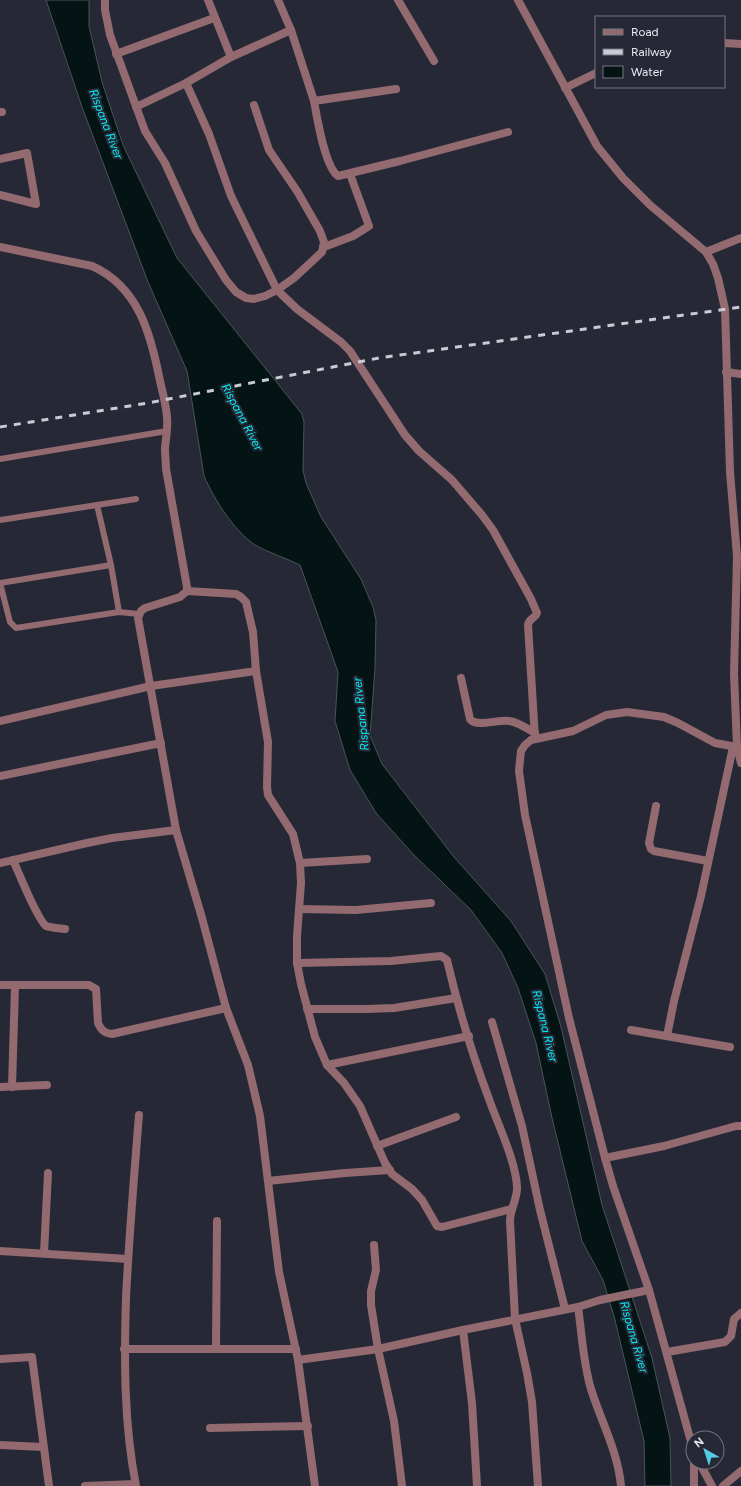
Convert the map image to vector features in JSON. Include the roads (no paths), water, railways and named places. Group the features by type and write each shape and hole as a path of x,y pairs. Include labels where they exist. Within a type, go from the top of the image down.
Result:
{"street":[{"path":"106,0 106,17 116,54 146,131 171,175 196,231 226,280 236,292 246,298 254,299 277,290 310,264 322,252 324,247 324,242 320,231 298,191 269,150 254,105"},
{"path":"208,0 231,57"},
{"path":"278,0 291,30 314,102 322,139 332,169 338,176 508,132"},
{"path":"398,0 434,61"},
{"path":"518,0 597,146 609,162 650,205 706,252 718,278 724,309 730,472 739,556 734,674 735,747 701,896 674,1001 667,1036"},
{"path":"116,54 214,18"},
{"path":"136,107 186,83 231,57 291,30"},
{"path":"725,43 741,44"},
{"path":"565,88 595,73"},
{"path":"186,83 208,134 231,196 277,290 307,318 346,347 405,435 419,451 452,480 482,515 493,530 531,599 537,612 536,616 530,619 528,625 535,736"},
{"path":"314,102 396,89"},
{"path":"0,159 27,152 36,204 0,195"},
{"path":"324,247 353,236 369,226 350,174"},
{"path":"706,252 741,238"},
{"path":"0,247 92,266 104,271 118,283 137,308 147,327 154,351 167,418 165,450 166,469 187,591"},
{"path":"726,372 741,374"},
{"path":"316,1486 298,1360 279,1272 260,1116 246,1058 226,1008 202,918 176,830 139,622 139,614 145,608 180,597 187,591 236,594 246,602 253,632 256,672 268,742 268,795 293,834 300,863 301,883 296,949 297,963 315,1037 327,1065 344,1083 355,1099 390,1170 418,1194 430,1212 435,1224 439,1227 511,1209"},
{"path":"0,721 151,686 256,672"},
{"path":"462,678 471,721 479,723 501,720 511,721 535,736"},
{"path":"688,1430 650,1290 613,1186 569,1018 525,815 519,771 521,751 525,744 535,736 573,731 598,718 618,712 664,717 715,743 735,747"},
{"path":"0,776 161,743"},
{"path":"735,747 741,764"},
{"path":"656,806 648,843 651,849 654,851 708,861"},
{"path":"0,863 86,842 176,830"},
{"path":"300,863 367,859"},
{"path":"13,860 36,911 44,923 48,926 65,929"},
{"path":"298,909 356,910 431,903"},
{"path":"297,963 392,961 443,956 448,960 456,998 488,1098 514,1172 517,1192 511,1209 510,1225 515,1319 532,1402 538,1486"},
{"path":"0,986 84,984 93,987 96,989 99,1027 105,1033 112,1034 226,1008"},
{"path":"12,1087 15,986"},
{"path":"307,1008 394,1008 456,998"},
{"path":"492,1022 522,1126 539,1204 565,1309"},
{"path":"631,1030 730,1047"},
{"path":"327,1065 469,1036"},
{"path":"0,1088 47,1085"},
{"path":"84,1486 136,1485 127,1417 124,1349 128,1259 139,1116"},
{"path":"377,1146 456,1117"},
{"path":"606,1158 664,1146 736,1126 741,1126"},
{"path":"268,1181 390,1170"},
{"path":"44,1253 48,1173"},
{"path":"216,1349 217,1221"},
{"path":"374,1245 376,1270 371,1296 378,1349 394,1421 402,1486"},
{"path":"0,1251 128,1259"},
{"path":"298,1360 378,1349 515,1319 578,1307 600,1300 650,1290"},
{"path":"578,1307 591,1389 617,1460 621,1486"},
{"path":"667,1352 725,1342 732,1336 734,1319 741,1313"},
{"path":"463,1330 472,1403 477,1486"},
{"path":"124,1349 296,1349"},
{"path":"0,1359 32,1357 49,1486"},
{"path":"210,1428 308,1426"},
{"path":"0,1445 43,1447"},
{"path":"694,1470 694,1486"},
{"path":"703,1470 712,1486"},
{"path":"723,1486 741,1471"}],"lane":[{"path":"0,459 166,431"},
{"path":"0,520 136,500"},
{"path":"98,505 112,565 119,612"},
{"path":"112,565 0,583 10,622 16,628 119,612 139,614"}],"water":[{"name":"Rispana River","path":"46,0 89,0 89,26 102,82 123,145 177,258 302,414 304,422 303,470 306,483 321,517 361,579 373,607 376,620 375,668 370,736 382,764 454,857 511,921 545,974 561,1027 602,1205 652,1358 670,1438 671,1486 645,1486 644,1441 614,1316 603,1280 582,1241 552,1118 536,1043 518,988 502,953 471,910 413,854 376,813 350,770 335,721 338,672 300,565 260,548 247,539 225,514 208,485 204,476 187,371 148,282 82,107"}],"railway":[{"path":"0,427 148,403 379,358 741,307"}]}
